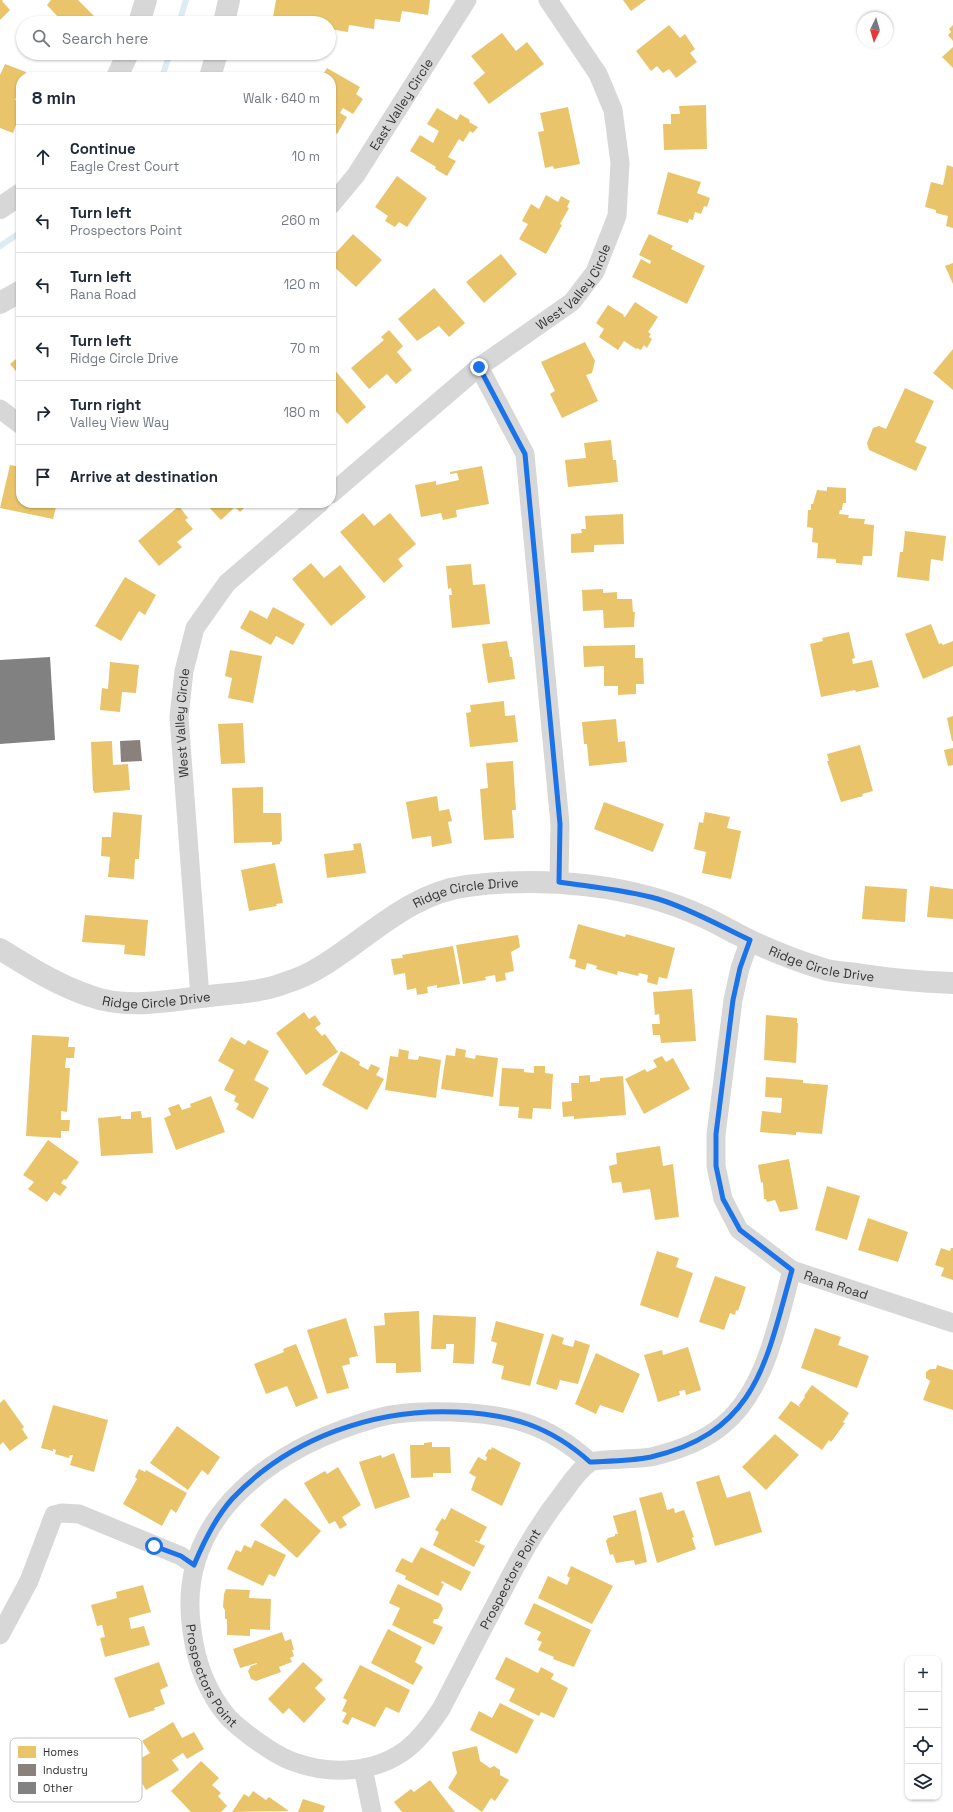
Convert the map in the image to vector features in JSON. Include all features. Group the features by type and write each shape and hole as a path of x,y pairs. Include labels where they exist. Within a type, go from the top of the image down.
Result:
{"street":[{"path":"141,16 146,0"},
{"path":"226,16 229,0"},
{"name":"East Valley Circle","path":"336,199 356,175 467,0"},
{"name":"West Valley Circle","path":"336,490 479,367 572,302 596,272 617,216 620,163 614,110 598,74 548,0"},
{"path":"119,72 125,60"},
{"path":"211,72 215,60"},
{"path":"0,208 16,197"},
{"path":"0,303 16,293"},
{"path":"479,367 525,454 560,824 559,882"},
{"path":"0,409 16,421"},
{"name":"West Valley Circle","path":"200,997 179,717 184,671 195,628 227,583 314,508"},
{"name":"Ridge Circle Drive","path":"0,949 45,977 91,997 119,1003 146,1003 247,992 283,984 301,977 321,966 409,906 436,893 463,886 491,883 559,882 633,893 659,900 705,917 790,958 829,970 898,981 953,983"},
{"name":"Rana Road","path":"750,940 740,968 733,1000 716,1134 716,1166 723,1199 740,1230 792,1270 953,1323"},
{"path":"590,1462 630,1460 663,1454 707,1437 723,1425 736,1412 747,1397 764,1364 771,1347 792,1270"},
{"name":"Prospectors Point","path":"421,1412 443,1412 486,1413 506,1417 526,1423 553,1435 578,1451 590,1462 578,1473 534,1531 441,1709 425,1733 405,1750 392,1758 363,1768 338,1770 296,1763 268,1749 241,1729 227,1716 209,1687 197,1656 190,1615 190,1590 194,1565 201,1548 220,1515 232,1500 260,1474 286,1456 322,1436 382,1416 421,1412"},
{"path":"0,1635 29,1581 54,1515 62,1513 80,1514 181,1556 194,1565"},
{"path":"363,1768 372,1812"}],"building: Homes":[{"path":"0,0 3,0 2,1 10,10 0,20"},
{"path":"51,0 78,0 94,16 57,16 47,5"},
{"path":"276,0 430,0 428,15 402,11 400,22 375,19 374,29 349,25 348,32 336,30 336,16 273,16"},
{"path":"623,0 646,0 631,11"},
{"path":"669,25 680,38 685,34 695,49 690,53 697,62 676,78 669,69 663,73 657,66 651,71 636,51"},
{"path":"953,25 953,41 948,35 951,32 949,29"},
{"path":"502,33 516,51 527,42 544,64 489,104 473,83 485,73 471,56"},
{"path":"953,47 953,68 942,57"},
{"path":"5,64 26,72 16,72 16,125 13,133 0,128 0,75"},
{"path":"327,68 334,72 324,72"},
{"path":"336,73 360,87 356,94 363,99 353,114 343,108 340,113 347,117 337,134"},
{"path":"706,105 707,149 664,150 663,124 671,124 671,114 680,114 679,106"},
{"path":"568,107 580,164 554,169 553,166 545,168 538,132 544,131 540,113"},
{"path":"437,108 457,120 460,114 470,120 469,122 478,127 473,133 470,131 463,142 459,139 448,157 456,161 447,176 435,169 436,167 410,151 420,135 433,143 439,131 427,124"},
{"path":"947,165 953,167 953,228 946,226 948,216 936,213 936,210 925,207 931,182 943,185"},
{"path":"668,172 701,182 697,193 710,198 707,207 704,206 701,214 695,212 693,220 689,219 688,223 657,214"},
{"path":"397,176 427,198 407,227 399,222 395,227 385,221 388,216 375,207"},
{"path":"546,195 558,202 561,196 570,201 567,207 569,208 560,224 562,225 546,254 519,239 528,224 522,221 531,204 539,209"},
{"path":"353,234 382,260 356,287 336,269 336,253"},
{"path":"649,234 673,246 671,249 705,266 687,304 632,277 641,259 650,264 651,261 639,255"},
{"path":"501,254 517,274 484,303 466,282"},
{"path":"953,263 953,284 945,266"},
{"path":"434,288 465,323 449,337 439,326 417,341 398,319"},
{"path":"635,302 658,317 648,332 651,334 649,337 652,339 647,348 644,345 641,350 636,349 624,341 618,350 599,337 604,329 596,323 608,305 625,317"},
{"path":"389,330 403,346 397,352 412,370 396,384 387,374 369,389 351,368 384,340 381,337"},
{"path":"585,342 595,361 592,373 586,375 598,401 562,418 550,394 555,391 541,362"},
{"path":"953,349 953,390 933,373"},
{"path":"16,359 16,371 10,364"},
{"path":"336,372 366,407 347,424 336,411"},
{"path":"905,388 934,401 915,442 927,447 916,471 869,450 867,443 873,428 879,426 886,429"},
{"path":"611,440 613,460 616,460 618,482 568,487 565,460 586,458 584,443"},
{"path":"10,465 16,466 16,508 56,508 53,519 0,508"},
{"path":"482,466 489,504 456,510 457,517 443,520 441,513 421,517 415,485 436,481 436,485 459,480 457,473 450,474 450,472"},
{"path":"827,487 846,488 846,503 843,503 842,510 840,510 839,514 849,515 848,518 865,519 864,524 874,525 872,556 863,556 862,565 836,563 836,559 817,558 818,543 812,542 813,528 807,527 808,510 811,510 811,504 813,504 817,490 827,491"},
{"path":"177,508 180,508 188,518 185,520 193,529 177,542 182,547 159,566 138,541"},
{"path":"210,508 234,508 221,520"},
{"path":"236,508 244,508 240,512"},
{"path":"363,513 374,526 390,513 416,544 398,559 403,566 384,583 340,532"},
{"path":"623,514 624,544 594,545 594,552 571,553 571,534 582,533 581,529 586,529 585,516"},
{"path":"905,531 946,536 943,561 931,559 929,581 897,577 900,552 903,552"},
{"path":"311,563 324,578 340,565 366,597 331,626 292,579"},
{"path":"471,564 473,585 485,584 490,624 452,628 449,595 452,595 451,588 448,589 446,566"},
{"path":"125,577 156,595 145,615 139,611 121,641 95,626"},
{"path":"603,589 603,593 617,592 617,599 632,599 633,612 635,612 634,627 604,628 603,610 583,611 582,590"},
{"path":"273,607 305,624 293,645 276,636 271,645 240,628 250,610 267,619"},
{"path":"931,624 939,644 941,643 943,645 953,641 953,666 923,679 905,634"},
{"path":"849,632 855,658 852,659 853,664 872,660 879,687 821,697 810,644 823,641 822,638"},
{"path":"507,641 510,657 512,657 515,679 488,683 482,644"},
{"path":"635,645 635,658 643,658 644,684 636,684 636,694 618,695 618,686 604,686 604,666 584,667 583,646"},
{"path":"230,650 262,656 253,703 228,698 232,678 225,676"},
{"path":"110,662 139,665 136,693 122,692 120,712 100,710 102,688 108,689"},
{"path":"504,701 505,716 515,715 518,742 470,747 466,713 471,712 470,705"},
{"path":"953,716 953,741 952,741 947,718"},
{"path":"616,719 618,742 625,741 627,762 589,766 587,744 584,744 582,722"},
{"path":"243,723 245,763 221,764 218,724"},
{"path":"112,741 113,765 128,764 130,790 94,793 91,742"},
{"path":"860,745 873,791 862,794 863,796 841,802 827,761 829,761 827,754"},
{"path":"953,748 953,765 948,766 944,750"},
{"path":"513,761 516,810 512,810 514,838 484,840 480,789 488,788 486,763"},
{"path":"263,787 263,813 281,813 282,841 280,844 272,845 272,842 234,843 232,788"},
{"path":"437,796 439,811 449,809 452,821 448,822 452,843 432,847 431,836 412,839 406,802"},
{"path":"604,802 664,824 653,852 594,829"},
{"path":"113,812 142,815 139,859 135,859 134,879 108,877 110,857 101,856 102,837 111,837"},
{"path":"705,812 730,817 727,828 741,831 731,879 702,873 706,852 694,849 699,822 703,823"},
{"path":"361,843 366,873 327,878 324,854 354,850 353,844"},
{"path":"275,863 283,903 276,904 277,906 249,911 241,870"},
{"path":"865,886 907,889 905,922 862,919"},
{"path":"930,886 953,889 953,919 927,917"},
{"path":"85,915 148,920 145,956 124,954 125,945 82,942"},
{"path":"578,924 625,937 626,934 675,948 667,979 659,977 657,985 647,982 648,975 639,973 638,976 618,971 617,975 596,969 597,966 587,963 585,970 575,967 576,960 569,958"},
{"path":"518,935 520,947 511,952 514,971 505,973 506,980 496,982 495,975 485,977 486,980 463,984 456,945"},
{"path":"453,946 460,984 437,988 437,985 427,987 428,993 417,995 416,988 407,990 405,973 394,975 391,959 403,958 402,955"},
{"path":"692,989 696,1041 661,1043 660,1035 653,1035 652,1024 660,1024 659,1014 655,1015 653,992"},
{"path":"304,1012 309,1019 315,1015 321,1024 315,1028 322,1036 325,1034 338,1052 306,1075 276,1033"},
{"path":"766,1015 797,1018 796,1063 764,1060"},
{"path":"32,1035 69,1037 68,1047 75,1047 74,1058 66,1058 65,1068 70,1068 67,1112 61,1111 61,1120 70,1120 69,1131 61,1131 61,1138 26,1136"},
{"path":"231,1037 245,1045 248,1040 269,1051 254,1080 269,1088 253,1119 236,1109 239,1104 234,1101 236,1096 224,1090 234,1070 218,1061"},
{"path":"456,1048 466,1050 465,1057 475,1059 476,1055 498,1058 493,1097 441,1089 446,1055 455,1056"},
{"path":"399,1049 409,1051 408,1059 418,1060 419,1056 441,1060 436,1098 385,1090 390,1056 398,1057"},
{"path":"341,1051 360,1062 359,1065 368,1070 371,1064 380,1068 376,1075 384,1079 367,1110 322,1085"},
{"path":"662,1056 666,1062 673,1058 690,1089 644,1114 625,1079 645,1069 647,1072 657,1067 653,1060"},
{"path":"534,1066 545,1066 545,1073 553,1074 551,1109 533,1108 532,1119 518,1118 519,1107 499,1106 502,1068 524,1069 524,1072 534,1073"},
{"path":"590,1075 590,1082 600,1081 600,1078 623,1076 626,1115 574,1119 574,1116 563,1117 562,1102 572,1101 571,1083 579,1083 579,1076"},
{"path":"766,1077 803,1080 803,1083 828,1085 822,1134 796,1132 796,1135 760,1132 762,1111 781,1113 782,1098 765,1097"},
{"path":"211,1096 225,1132 176,1150 164,1118 171,1115 168,1108 179,1104 182,1110 191,1107 190,1104"},
{"path":"141,1111 142,1118 151,1117 153,1153 101,1156 98,1118 121,1116 121,1119 131,1119 131,1112"},
{"path":"48,1140 79,1162 66,1180 64,1179 61,1183 67,1187 60,1196 54,1192 47,1202 28,1189 34,1182 23,1175"},
{"path":"660,1146 663,1166 673,1164 679,1217 655,1220 650,1189 623,1193 621,1182 612,1183 609,1166 617,1164 616,1153"},
{"path":"789,1159 798,1209 780,1212 775,1200 767,1202 766,1199 764,1199 763,1182 761,1183 758,1165"},
{"path":"827,1186 860,1196 847,1240 815,1230"},
{"path":"868,1218 908,1232 898,1262 858,1250"},
{"path":"941,1248 950,1251 951,1248 953,1248 953,1280 941,1276 944,1268 935,1265"},
{"path":"657,1251 679,1258 676,1267 693,1273 678,1318 640,1305"},
{"path":"715,1276 746,1287 738,1311 736,1310 735,1315 730,1313 724,1330 699,1322"},
{"path":"419,1311 421,1372 396,1373 396,1363 376,1363 374,1326 385,1325 384,1313"},
{"path":"433,1315 476,1317 474,1364 453,1363 454,1344 446,1344 446,1349 431,1349"},
{"path":"346,1318 358,1356 349,1358 350,1364 342,1366 349,1388 327,1394 307,1330"},
{"path":"496,1321 544,1334 530,1386 501,1379 504,1366 492,1363 497,1343 491,1341"},
{"path":"815,1328 841,1337 838,1345 869,1356 857,1388 801,1368"},
{"path":"552,1334 564,1338 562,1344 573,1347 575,1340 590,1345 578,1384 560,1380 557,1390 536,1384"},
{"path":"296,1344 318,1398 296,1407 287,1386 266,1394 254,1364 284,1352 283,1349"},
{"path":"688,1347 701,1390 686,1395 685,1390 679,1391 680,1395 658,1402 644,1355 662,1350 663,1355"},
{"path":"596,1353 640,1374 623,1413 600,1405 596,1414 575,1404"},
{"path":"937,1365 953,1370 953,1410 923,1400 930,1381 926,1378 926,1372 930,1369 936,1369"},
{"path":"812,1385 849,1413 843,1422 845,1423 831,1442 829,1440 822,1450 778,1418 791,1401 800,1407 799,1405"},
{"path":"4,1399 24,1427 22,1429 28,1438 10,1451 3,1442 0,1445 0,1403"},
{"path":"53,1405 108,1420 94,1472 70,1465 73,1455 70,1455 69,1458 55,1454 56,1450 53,1449 53,1451 41,1448"},
{"path":"177,1426 220,1457 208,1475 202,1470 188,1490 150,1463"},
{"path":"775,1434 799,1455 766,1490 742,1467"},
{"path":"432,1442 432,1447 450,1447 451,1473 433,1473 433,1477 411,1478 410,1445 424,1445 424,1443"},
{"path":"492,1447 521,1463 502,1506 471,1490 476,1477 469,1473 478,1457 486,1461 487,1457 485,1456"},
{"path":"394,1453 410,1497 375,1509 359,1462 381,1455 382,1458"},
{"path":"338,1467 361,1505 342,1517 347,1525 340,1529 335,1521 329,1524 304,1483 325,1471 327,1474"},
{"path":"139,1469 145,1472 146,1470 187,1493 176,1513 171,1509 162,1526 123,1504 137,1479 135,1477"},
{"path":"719,1475 727,1498 750,1491 762,1532 715,1546 696,1482"},
{"path":"662,1492 667,1510 674,1508 675,1513 684,1510 694,1537 692,1538 696,1549 657,1563 639,1498"},
{"path":"285,1498 321,1531 297,1558 260,1525"},
{"path":"451,1508 487,1527 479,1542 475,1540 485,1546 474,1567 433,1545 439,1532 435,1530 442,1518 445,1520"},
{"path":"636,1510 647,1562 635,1565 634,1560 616,1563 613,1554 610,1555 606,1541 608,1538 618,1534 613,1516"},
{"path":"255,1540 286,1555 275,1577 269,1574 263,1586 227,1569 236,1550 241,1552 244,1545 251,1548"},
{"path":"421,1547 471,1572 461,1591 442,1581 441,1583 444,1584 438,1596 405,1579 406,1576 395,1571 402,1558 412,1563"},
{"path":"571,1566 613,1586 592,1624 538,1598 548,1576 567,1585 570,1578 567,1576"},
{"path":"398,1584 441,1604 443,1609 438,1619 434,1619 433,1623 443,1627 434,1645 392,1625 400,1608 389,1603"},
{"path":"143,1585 151,1612 129,1618 131,1629 144,1626 150,1645 105,1657 100,1638 105,1637 102,1625 97,1626 91,1605 117,1598 116,1592"},
{"path":"226,1589 250,1590 249,1598 271,1599 270,1630 250,1629 250,1636 227,1635 227,1619 225,1619 225,1610 223,1607"},
{"path":"534,1603 591,1630 574,1667 553,1659 554,1657 538,1650 542,1642 537,1640 541,1632 524,1624"},
{"path":"388,1629 422,1647 415,1662 423,1667 413,1685 371,1663"},
{"path":"282,1632 285,1641 291,1639 294,1650 292,1650 294,1656 290,1658 292,1662 279,1667 281,1672 256,1681 251,1679 248,1671 251,1666 257,1663 240,1668 233,1649"},
{"path":"506,1657 538,1673 541,1667 554,1674 551,1679 568,1688 554,1718 541,1712 539,1716 509,1701 515,1689 495,1679"},
{"path":"159,1662 168,1686 160,1690 165,1704 154,1708 155,1710 129,1718 114,1678"},
{"path":"303,1662 323,1680 315,1688 326,1699 304,1723 289,1708 283,1714 268,1699"},
{"path":"360,1665 410,1690 399,1713 386,1707 375,1727 352,1717 348,1725 342,1722 347,1713 342,1711 347,1700 343,1698"},
{"path":"500,1703 534,1720 517,1754 470,1730 479,1711 492,1718"},
{"path":"173,1722 182,1738 194,1732 204,1749 187,1759 183,1753 172,1760 179,1770 146,1790 142,1783 142,1758 150,1753 142,1741"},
{"path":"477,1746 480,1761 490,1768 494,1766 500,1770 500,1775 509,1780 495,1801 491,1798 482,1812 448,1788 457,1773 452,1752"},
{"path":"201,1761 219,1778 212,1785 221,1793 218,1796 227,1806 221,1812 191,1812 171,1791"},
{"path":"430,1780 455,1812 402,1812 394,1802 411,1789 414,1792"},
{"path":"253,1791 266,1800 269,1797 289,1811 232,1812 244,1794 249,1797"},
{"path":"303,1799 325,1806 323,1812 298,1812"}],"building: Industry":[{"path":"140,740 142,761 121,762 120,741"}],"building: Other":[{"path":"50,657 55,740 0,744 0,660"}],"waterway":[{"path":"181,16 186,0"},
{"path":"164,72 168,60"},
{"path":"0,246 16,235"}],"route":[{"path":"154,1546 181,1556 194,1565 201,1548 220,1515 247,1485 271,1465 322,1436 382,1416 421,1412 443,1412 486,1413 506,1417 526,1423 564,1441 590,1462 630,1460 669,1452 707,1437 723,1425 736,1412 756,1381 771,1347 792,1270 740,1230 723,1199 716,1166 716,1134 733,1000 740,968 750,940 705,917 659,900 633,893 559,882 560,824 525,454 499,402 479,367"}]}
